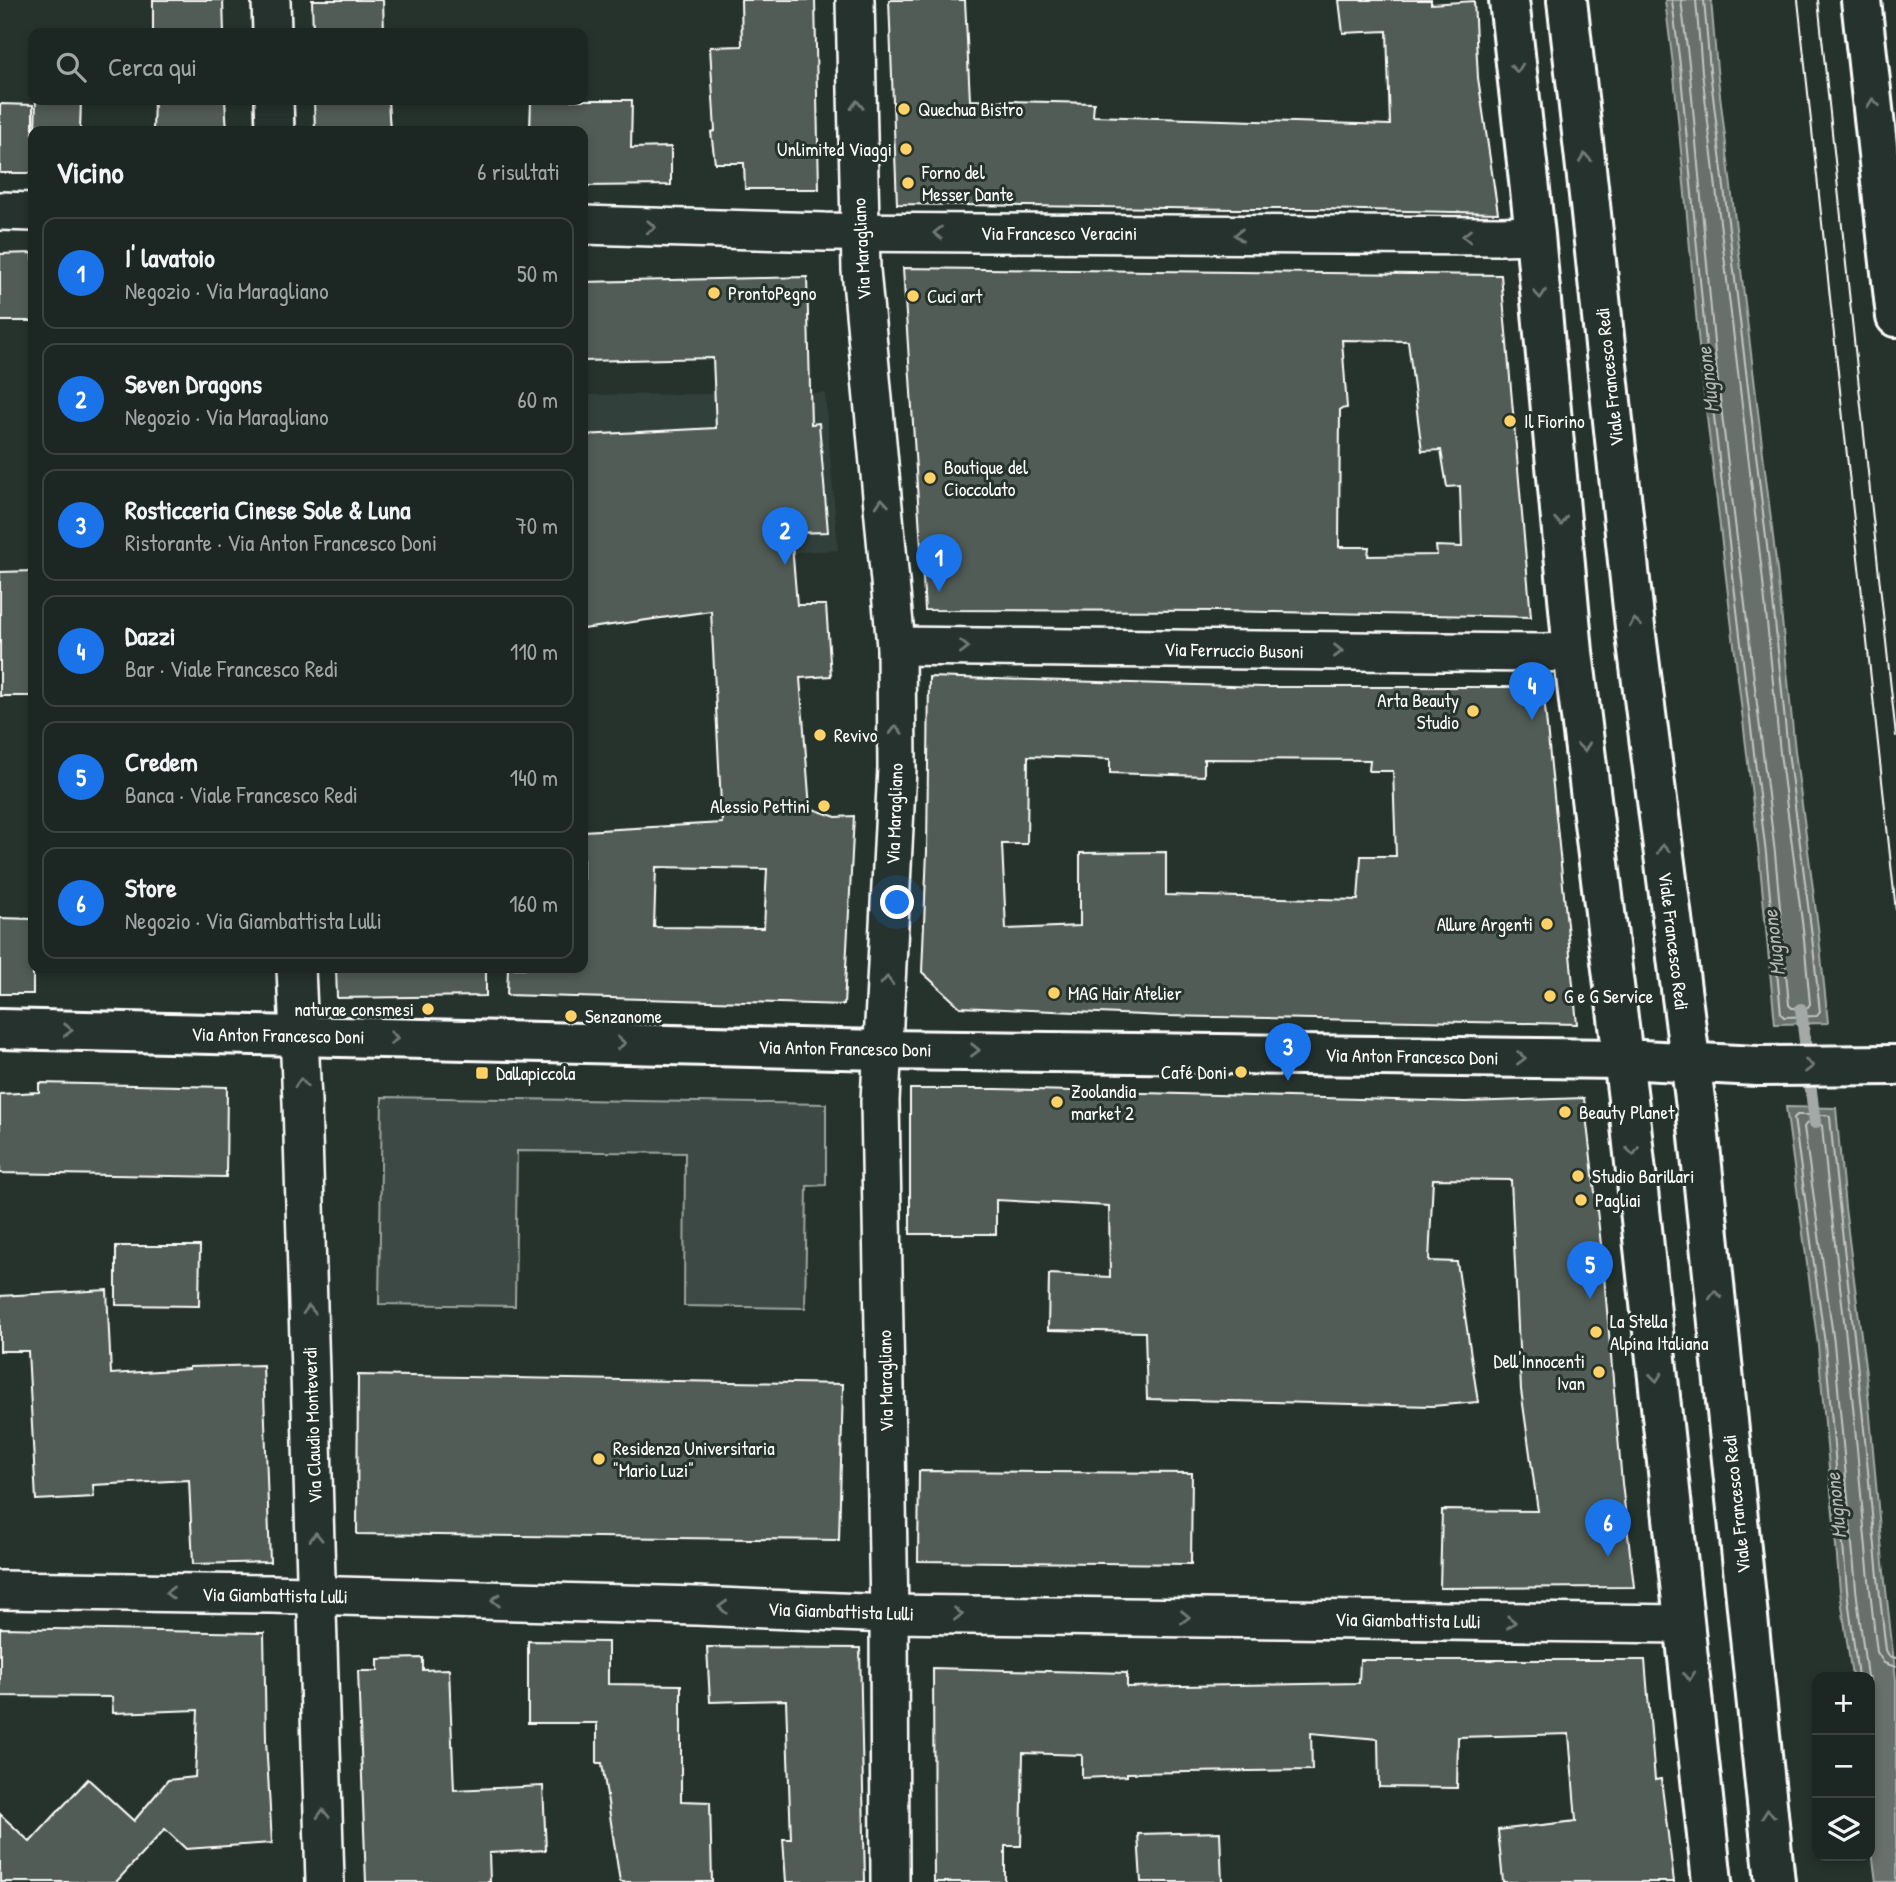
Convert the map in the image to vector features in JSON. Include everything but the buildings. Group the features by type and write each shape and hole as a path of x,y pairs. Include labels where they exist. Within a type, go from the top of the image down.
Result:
{"main road":[{"path":"1509,0 1535,234 1573,652 1622,1059 1712,1882"},
{"name":"Viale Francesco Redi","path":"1567,0 1635,627 1696,1107 1775,1882"},
{"path":"1861,0 1896,317"},
{"name":"Via Anton Francesco Doni","path":"0,1029 882,1049 1622,1059 1757,1066 1878,1065"}],"street":[{"path":"271,0 272,28"},
{"name":"Via Maragliano","path":"855,0 860,270 896,646 897,768 880,1115 889,1614 890,1882"},
{"path":"274,105 275,126"},
{"path":"0,211 28,212"},
{"name":"Via Francesco Veracini","path":"588,225 859,233 1535,234"},
{"name":"Via Ferruccio Busoni","path":"896,646 1573,652"},
{"name":"Via Claudio Monteverdi","path":"296,973 318,1595 325,1882"},
{"name":"Via Giambattista Lulli","path":"0,1590 318,1595 889,1614 1683,1624"}],"shaded area":[{"path":"825,393 838,550 588,563 588,395"},
{"path":"382,1097 826,1104 826,1185 807,1186 805,1308 684,1306 685,1153 517,1151 515,1306 379,1304"}],"water":[{"path":"1665,0 1711,0 1828,1023 1775,1024 1759,855 1701,367"},
{"path":"1786,1107 1836,1108 1845,1208 1867,1382 1896,1680 1896,1882 1876,1882 1873,1861 1875,1672 1851,1672 1840,1591 1818,1345"}],"waterway":[{"name":"Mugnone","path":"1801,1009 1815,1123"}],"tram line":[{"path":"1798,0 1896,911"},
{"path":"1818,0 1896,736"}],"place":[{"name":"Quechua Bistro","path":"904,109"},
{"name":"Unlimited Viaggi","path":"906,149"},
{"name":"Forno del Messer Dante","path":"908,183"},
{"name":"ProntoPegno","path":"714,293"},
{"name":"Cuci art","path":"913,296"},
{"name":"Il Fiorino","path":"1510,421"},
{"name":"Boutique del Cioccolato","path":"930,478"},
{"name":"Seven Dragons","path":"785,565"},
{"name":"I' lavatoio","path":"939,592"},
{"name":"Arta Beauty Studio","path":"1473,711"},
{"name":"Dazzi","path":"1532,720"},
{"name":"Revivo","path":"820,735"},
{"name":"Alessio Pettini","path":"824,806"},
{"name":"Allure Argenti","path":"1547,924"},
{"name":"MAG Hair Atelier","path":"1054,993"},
{"name":"G e G Service","path":"1550,996"},
{"name":"naturae consmesi","path":"428,1009"},
{"name":"Senzanome","path":"571,1016"},
{"name":"Café Doni","path":"1241,1072"},
{"name":"Dallapiccola","path":"482,1073"},
{"name":"Rosticceria Cinese Sole & Luna","path":"1288,1081"},
{"name":"Zoolandia market 2","path":"1057,1102"},
{"name":"Beauty Planet","path":"1565,1112"},
{"name":"Studio Barillari","path":"1578,1176"},
{"name":"Pagliai","path":"1581,1200"},
{"name":"Credem","path":"1590,1299"},
{"name":"La Stella Alpina Italiana","path":"1596,1332"},
{"name":"Dell'Innocenti Ivan","path":"1599,1372"},
{"name":"Residenza Universitaria \"Mario Luzi\"","path":"599,1459"},
{"name":"Store","path":"1608,1557"}]}
